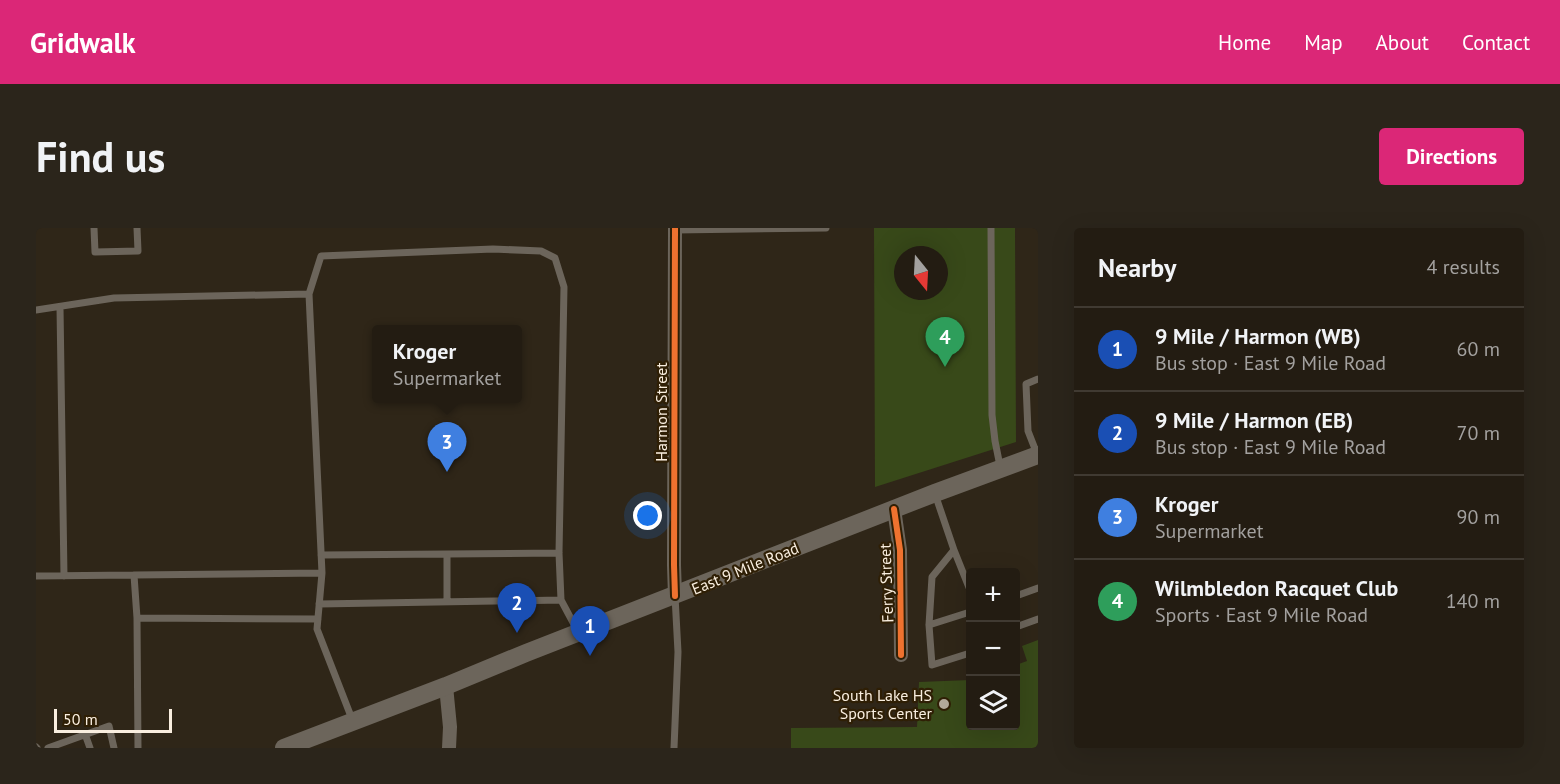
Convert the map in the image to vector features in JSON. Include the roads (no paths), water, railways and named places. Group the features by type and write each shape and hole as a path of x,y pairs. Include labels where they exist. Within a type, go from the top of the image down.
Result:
{"main road":[{"name":"East 9 Mile Road","path":"284,748 935,493 1038,455"}],"street":[{"name":"Harmon Street","path":"675,229 675,596"},
{"name":"Ferry Street","path":"894,509 900,550 901,655"},
{"path":"446,686 450,727 449,748"}],"lane":[{"path":"94,228 94,252 138,251 137,228"},
{"path":"675,229 826,228"},
{"path":"991,228 992,415 1000,469"},
{"path":"353,722 317,629 321,555 309,294 321,256 493,249 541,251 555,258 564,287 559,553 561,600 578,633"},
{"path":"36,310 114,298 309,294"},
{"path":"60,306 64,576"},
{"path":"1038,379 1026,384 1028,431 1038,455"},
{"path":"935,493 966,580"},
{"path":"954,550 932,577 930,625 932,665 966,654"},
{"path":"321,555 559,553"},
{"path":"447,554 447,602"},
{"path":"36,576 321,573"},
{"path":"134,575 138,748"},
{"path":"1020,595 1038,588"},
{"path":"674,748 678,652 675,596"},
{"path":"319,604 561,600"},
{"path":"930,625 966,613"},
{"path":"136,618 318,619"},
{"path":"1020,626 1038,619"},
{"path":"51,747 109,726 114,748"},
{"path":"85,734 90,748"},
{"path":"70,740 72,748"}],"place":[{"name":"Wilmbledon Racquet Club","path":"945,367"},
{"name":"Kroger","path":"447,472"},
{"name":"9 Mile / Harmon (EB)","path":"517,633"},
{"name":"9 Mile / Harmon (WB)","path":"590,656"},
{"name":"South Lake HS Sports Center","path":"944,704"}]}
